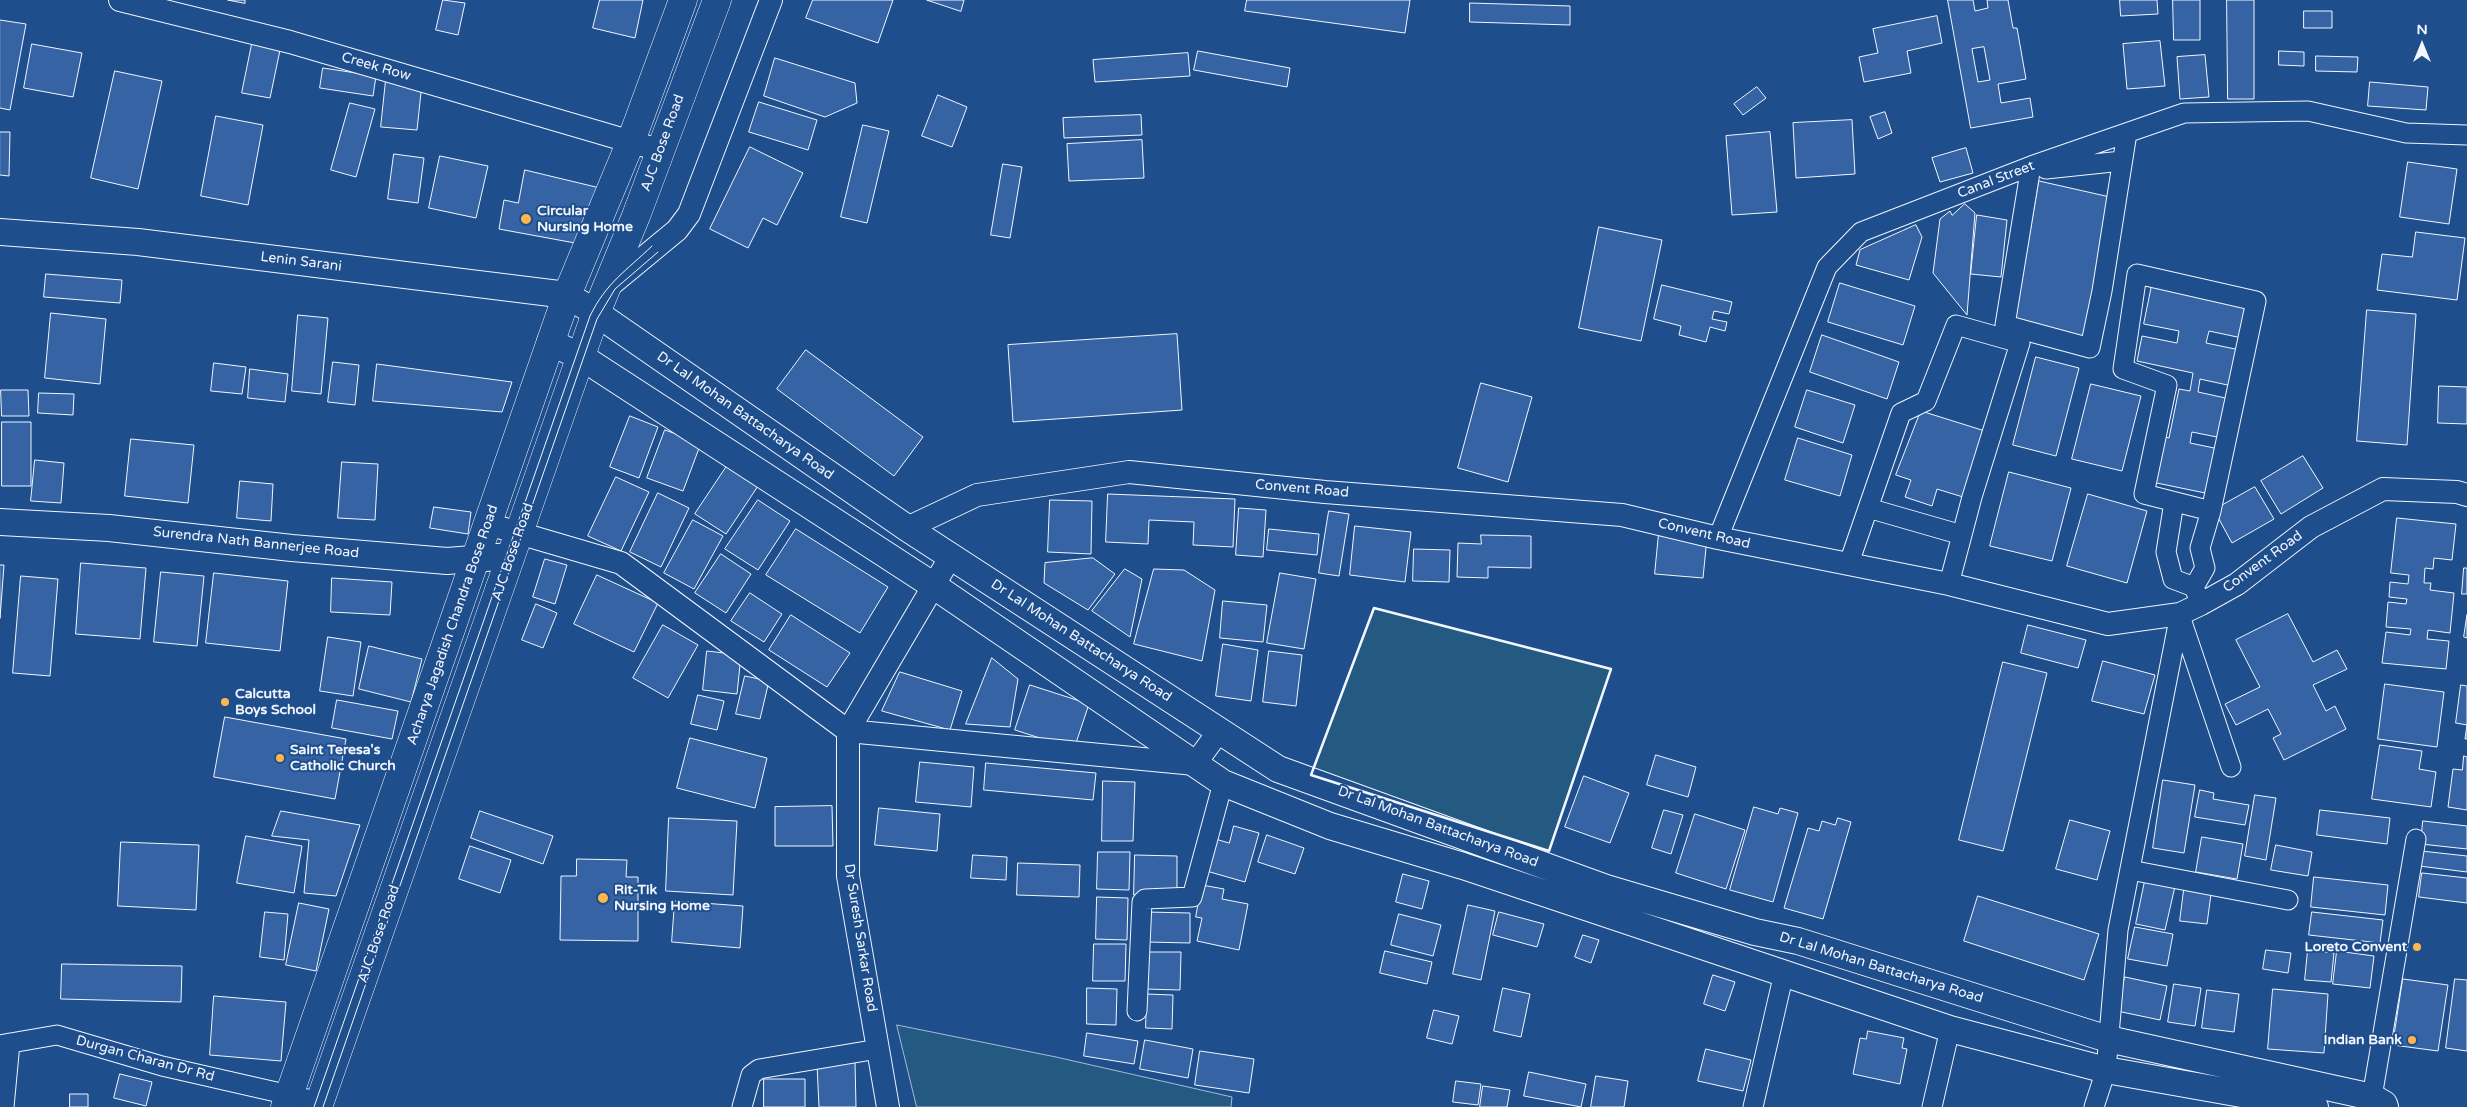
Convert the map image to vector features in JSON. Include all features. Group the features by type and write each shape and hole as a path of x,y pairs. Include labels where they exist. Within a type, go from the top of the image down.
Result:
{"main road":[{"name":"Acharya Jagadish Chandra Bose Road","path":"287,1101 566,295 631,141 683,0"},
{"name":"AJC Bose Road","path":"319,1105 596,313 608,287 717,0"},
{"name":"Lenin Sarani","path":"0,232 138,242 566,295 596,313"},
{"name":"Dr Lal Mohan Battacharya Road","path":"596,313 907,528 1278,769 1606,888 1755,932 1798,941 2108,1039 2378,1102"},
{"path":"550,342 581,356"},
{"name":"Dr Lal Mohan Battacharya Road","path":"581,356 934,586 1223,783 1330,826 1463,866 1950,1029 2106,1070 2315,1107"},
{"name":"Surendra Nath Bannerjee Road","path":"0,522 110,528 292,548 446,561 476,559 515,544"}],"street":[{"name":"Creek Row","path":"120,0 290,42 631,141"},
{"path":"608,287 677,230 689,214 771,0"},
{"name":"Canal Street","path":"1718,538 1827,268 1861,232 2184,113 2308,111 2406,133 2467,135"},
{"path":"2122,161 2031,168 2005,325 2090,348 2102,291 2127,133"},
{"path":"631,141 659,150"},
{"path":"2174,502 2166,552 2173,579 2198,596 2204,568 2200,548 2211,511 2256,302 2137,274 2123,370 2167,386 2144,494 2211,511"},
{"path":"1849,563 1901,413 1926,402 1956,325 2020,343 1949,584"},
{"name":"Convent Road","path":"907,528 976,495 1129,472 1325,492 1622,515 1718,538 1949,584 2108,624 2180,614 2198,596 2237,584 2311,527 2383,488 2457,492 2467,495"},
{"path":"1868,508 1962,535"},
{"path":"488,524 515,544 620,563 848,731 1195,764 1219,731"},
{"path":"848,731 951,556"},
{"path":"2180,614 2231,767"},
{"path":"2094,1107 2106,1070 2118,930 2180,614"},
{"name":"Dr Suresh Sarkar Road","path":"848,731 848,876 888,1107"},
{"path":"1137,1010 1142,902 1145,899 1192,897 1223,783"},
{"path":"2378,1102 2416,840"},
{"path":"2130,870 2288,900"},
{"path":"1753,1107 1784,974"},
{"path":"1932,1107 1950,1029"},
{"name":"Durgan Charan Dr Rd","path":"5,1044 57,1035 287,1101 319,1105"},
{"path":"4,1107 5,1044"},
{"path":"742,1107 751,1075 759,1069 878,1049"}],"shaded area":[{"path":"1374,608 1611,669 1549,851 1311,775"},
{"path":"897,1025 1056,1057 1232,1097 1231,1107 917,1107"}],"building":[{"path":"228,0 245,0 245,3"},
{"path":"443,0 465,3 458,35 436,30"},
{"path":"600,0 643,0 635,38 593,28"},
{"path":"813,0 893,0 878,43 806,18"},
{"path":"927,0 964,0 961,11"},
{"path":"1247,0 1410,0 1405,33 1245,11"},
{"path":"1948,0 1973,0 1975,11 1988,8 1987,0 2008,0 2013,28 2017,28 2026,79 1998,84 2001,103 2030,98 2033,117 1971,128","holes":["1984,47 1990,80 1978,82 1972,49"]},
{"path":"2120,0 2157,0 2158,14 2121,16"},
{"path":"2173,0 2200,0 2200,40 2174,40"},
{"path":"2227,0 2254,0 2254,99 2228,99"},
{"path":"1470,3 1570,6 1570,25 1470,22"},
{"path":"2304,11 2332,11 2332,28 2304,28"},
{"path":"1937,16 1942,43 1907,51 1911,73 1864,82 1859,57 1878,53 1873,29"},
{"path":"0,20 26,24 10,110 0,108"},
{"path":"2160,41 2165,86 2127,89 2123,44"},
{"path":"32,44 82,53 73,97 24,88"},
{"path":"252,44 280,50 270,98 242,93"},
{"path":"1198,51 1290,68 1287,87 1194,70"},
{"path":"2279,51 2304,52 2304,66 2279,65"},
{"path":"1188,53 1190,76 1095,82 1093,60"},
{"path":"2205,55 2209,97 2180,99 2177,57"},
{"path":"2316,56 2358,57 2357,72 2316,71"},
{"path":"775,58 855,83 857,103 825,117 764,96"},
{"path":"323,68 376,76 373,96 320,88"},
{"path":"115,71 162,81 138,189 91,178"},
{"path":"386,80 422,83 417,130 381,127"},
{"path":"2370,82 2428,87 2426,110 2368,106"},
{"path":"1757,87 1766,98 1743,115 1734,104"},
{"path":"938,95 967,107 952,147 922,136"},
{"path":"759,102 817,120 808,150 749,132"},
{"path":"350,103 375,109 356,177 331,170"},
{"path":"1885,112 1892,133 1878,139 1870,117"},
{"path":"1141,115 1142,135 1064,138 1063,118"},
{"path":"216,116 263,125 248,205 201,196"},
{"path":"1852,120 1855,174 1796,178 1793,123"},
{"path":"863,125 889,131 867,223 841,217"},
{"path":"0,132 10,132 9,176 0,175"},
{"path":"1770,132 1777,212 1732,215 1726,136"},
{"path":"1142,140 1144,178 1069,181 1067,144"},
{"path":"750,147 803,173 777,225 763,218 748,248 710,229"},
{"path":"1966,148 1973,173 1940,182 1932,158"},
{"path":"394,154 424,158 418,203 388,199"},
{"path":"440,156 488,166 476,218 429,208"},
{"path":"2408,162 2457,169 2449,224 2400,217"},
{"path":"1003,164 1022,167 1010,238 991,235"},
{"path":"525,170 600,188 575,243 499,229 504,200 518,203"},
{"path":"2039,181 2110,197 2088,339 2015,324"},
{"path":"1965,204 1975,213 1967,315 1933,273 1940,219 1950,211 1952,215"},
{"path":"1977,215 2007,220 2001,277 1971,274"},
{"path":"1916,225 1922,237 1909,280 1856,265 1860,250"},
{"path":"1599,227 1662,240 1641,341 1579,328"},
{"path":"2416,232 2465,238 2457,300 2377,290 2382,254 2412,257"},
{"path":"46,274 122,280 120,303 44,297"},
{"path":"1840,283 1915,306 1903,345 1828,322"},
{"path":"1662,285 1732,302 1729,314 1714,311 1712,319 1727,322 1725,331 1710,327 1706,342 1679,335 1681,326 1654,319"},
{"path":"2152,285 2206,296 2206,299 2248,308 2242,338 2209,331 2206,343 2240,350 2232,386 2200,379 2198,392 2230,399 2222,438 2192,432 2190,443 2219,449 2210,494 2152,482 2162,436 2169,438 2179,389 2190,391 2193,373 2137,361 2142,336 2177,343 2179,331 2144,324"},
{"path":"2367,310 2416,314 2407,445 2357,441"},
{"path":"51,313 106,319 100,384 45,378"},
{"path":"298,315 328,318 321,394 292,391"},
{"path":"1177,334 1182,410 1013,422 1008,345"},
{"path":"1822,335 1899,362 1887,399 1810,372"},
{"path":"806,350 923,437 894,476 777,389"},
{"path":"2036,357 2079,368 2056,456 2013,445"},
{"path":"333,362 359,365 355,405 328,402"},
{"path":"214,363 246,367 242,394 211,391"},
{"path":"377,364 512,382 502,412 373,401"},
{"path":"250,369 288,374 285,402 248,398"},
{"path":"1481,383 1532,397 1508,482 1458,468"},
{"path":"2091,384 2141,396 2122,471 2072,459"},
{"path":"2439,386 2467,387 2467,424 2438,423"},
{"path":"1,390 28,390 29,416 2,416"},
{"path":"1807,390 1855,405 1843,443 1795,427"},
{"path":"39,393 74,394 73,415 38,413"},
{"path":"1921,411 1985,431 1963,497 1937,489 1932,506 1905,497 1911,480 1896,475"},
{"path":"630,416 658,427 639,478 610,467"},
{"path":"2,422 31,422 31,486 2,486"},
{"path":"665,430 701,443 683,491 647,478"},
{"path":"1798,438 1852,455 1840,496 1785,480"},
{"path":"131,439 194,445 188,503 125,496"},
{"path":"2303,456 2323,488 2281,514 2261,481"},
{"path":"35,460 64,463 61,503 31,501"},
{"path":"342,462 378,464 375,520 338,518"},
{"path":"729,463 760,483 726,534 695,514"},
{"path":"2009,472 2071,488 2052,561 1990,546"},
{"path":"616,477 649,492 621,551 588,536"},
{"path":"240,481 273,484 271,521 237,518"},
{"path":"2255,487 2274,519 2232,543 2214,510"},
{"path":"658,493 689,508 661,567 630,552"},
{"path":"1108,494 1235,499 1233,547 1193,545 1194,522 1149,520 1148,544 1106,542"},
{"path":"2088,494 2147,511 2127,583 2067,566"},
{"path":"758,500 790,521 758,570 725,549"},
{"path":"1050,500 1092,501 1091,554 1048,552"},
{"path":"434,507 471,512 468,534 430,528"},
{"path":"1239,508 1266,510 1263,557 1236,555"},
{"path":"1329,511 1349,514 1339,576 1319,573"},
{"path":"2397,518 2456,524 2452,560 2434,558 2433,569 2425,568 2424,583 2431,583 2430,590 2454,593 2450,633 2428,630 2427,639 2449,641 2446,669 2382,663 2386,632 2410,635 2411,629 2386,627 2388,602 2406,604 2407,599 2389,597 2390,582 2408,584 2409,575 2391,573"},
{"path":"693,520 723,536 694,589 664,573"},
{"path":"1355,526 1411,532 1405,582 1350,575"},
{"path":"796,529 888,587 860,633 766,575"},
{"path":"1269,529 1319,534 1317,555 1267,550"},
{"path":"1659,533 1707,538 1703,578 1655,574"},
{"path":"1481,535 1531,536 1531,568 1488,567 1488,578 1457,577 1458,543 1481,544"},
{"path":"1414,549 1450,550 1449,582 1413,581"},
{"path":"721,554 751,574 726,613 695,593"},
{"path":"1093,558 1115,574 1088,610 1044,583 1045,563"},
{"path":"545,559 567,565 555,604 533,597"},
{"path":"81,563 146,568 140,639 76,634"},
{"path":"0,565 4,565 0,618"},
{"path":"2464,568 2467,568 2467,594 2462,594"},
{"path":"1125,569 1142,579 1130,637 1092,611"},
{"path":"1154,569 1184,570 1215,590 1202,661 1134,644"},
{"path":"161,572 204,576 197,646 154,642"},
{"path":"214,573 288,581 280,651 206,643"},
{"path":"1280,573 1316,579 1304,649 1267,643"},
{"path":"597,575 658,603 634,652 574,624"},
{"path":"21,576 58,579 50,676 13,673"},
{"path":"332,578 392,582 390,615 331,612"},
{"path":"750,593 782,614 764,642 731,621"},
{"path":"1223,601 1267,605 1263,642 1220,638"},
{"path":"536,604 557,613 543,648 522,640"},
{"path":"2288,614 2313,662 2337,650 2347,669 2313,685 2326,711 2335,706 2346,729 2284,760 2273,738 2281,734 2268,709 2236,725 2225,704 2260,687 2236,640"},
{"path":"791,615 850,653 827,687 769,650"},
{"path":"2467,615 2467,638 2464,637"},
{"path":"663,625 698,645 668,698 633,678"},
{"path":"2028,625 2086,640 2078,668 2021,653"},
{"path":"328,637 361,642 353,696 320,691"},
{"path":"1223,644 1258,650 1251,701 1216,696"},
{"path":"369,646 422,659 411,702 359,689"},
{"path":"707,651 741,655 737,694 703,690"},
{"path":"1269,651 1302,655 1296,706 1263,702"},
{"path":"992,658 1018,679 1010,727 966,724"},
{"path":"2103,661 2155,675 2144,714 2092,701"},
{"path":"2003,662 2047,673 2003,851 1959,840"},
{"path":"900,672 962,691 950,730 882,711"},
{"path":"745,676 769,681 760,719 736,714"},
{"path":"2385,684 2444,692 2437,747 2378,739"},
{"path":"1030,685 1089,704 1074,749 1015,730"},
{"path":"2461,685 2467,686 2467,725 2456,723"},
{"path":"698,695 724,701 717,730 691,724"},
{"path":"337,700 398,711 392,739 332,728"},
{"name":"Saint Teresa's Catholic Church","path":"225,717 346,739 335,799 214,777"},
{"path":"690,738 767,758 755,808 677,788"},
{"path":"2380,745 2422,751 2419,769 2436,772 2431,807 2372,799"},
{"path":"1656,755 1696,767 1688,797 1647,785"},
{"path":"2464,756 2467,757 2467,810 2448,807 2453,769 2462,770"},
{"path":"920,762 974,767 971,807 916,802"},
{"path":"986,763 1096,773 1093,800 984,790"},
{"path":"1584,776 1629,793 1610,843 1565,827"},
{"path":"2163,780 2195,785 2184,853 2153,848"},
{"path":"1103,781 1135,782 1133,841 1102,841"},
{"path":"2200,790 2214,793 2213,799 2249,805 2245,825 2195,817"},
{"path":"2255,795 2276,798 2266,860 2245,856"},
{"path":"832,806 833,846 775,846 775,807"},
{"path":"1754,807 1778,814 1780,808 1798,813 1773,902 1730,890"},
{"path":"879,808 940,814 937,851 875,845"},
{"path":"1664,810 1683,815 1671,854 1652,848"},
{"path":"2320,810 2390,818 2387,844 2317,835"},
{"path":"281,811 360,825 336,896 304,893 309,840 272,836"},
{"path":"480,811 553,836 543,864 471,838"},
{"path":"1695,814 1745,830 1726,889 1676,873"},
{"path":"669,818 737,821 733,895 666,891"},
{"path":"1838,818 1851,822 1823,919 1784,908 1808,828 1819,831 1822,821 1835,825"},
{"path":"2070,820 2110,831 2097,880 2056,869"},
{"path":"2423,821 2467,826 2467,849 2421,844"},
{"path":"1234,826 1259,833 1245,882 1203,870 1212,838 1229,843"},
{"path":"1267,835 1304,848 1295,874 1258,862"},
{"path":"246,836 302,846 294,893 237,883"},
{"path":"2202,837 2243,844 2237,879 2196,872"},
{"path":"121,842 199,845 196,910 118,906"},
{"path":"2276,845 2312,852 2308,876 2271,870"},
{"path":"470,846 511,860 500,893 459,879"},
{"path":"2421,851 2467,856 2467,872 2419,866"},
{"path":"1098,852 1130,852 1129,890 1097,889"},
{"path":"973,855 1007,857 1006,880 971,878"},
{"path":"1135,855 1177,856 1177,896 1134,895"},
{"path":"577,859 627,860 626,877 638,877 638,941 560,940 561,876 576,876"},
{"path":"1018,863 1080,865 1079,897 1017,895"},
{"path":"2422,873 2467,878 2467,903 2419,897"},
{"path":"1403,874 1429,881 1422,909 1396,902"},
{"path":"2146,876 2176,882 2165,930 2136,924"},
{"path":"2314,877 2388,885 2385,915 2311,907"},
{"path":"1202,885 1224,889 1222,899 1248,904 1239,950 1197,941 1202,918 1196,917"},
{"path":"2184,890 2211,894 2207,924 2180,921"},
{"path":"1978,896 2099,934 2084,980 1964,941"},
{"path":"1097,897 1128,898 1127,940 1096,939"},
{"path":"675,901 743,906 740,948 672,942"},
{"path":"299,903 329,909 316,971 286,965"},
{"path":"1468,905 1495,911 1481,980 1453,974"},
{"path":"265,912 288,914 284,960 260,957"},
{"path":"1147,912 1190,913 1190,943 1147,942"},
{"path":"1499,912 1544,924 1537,947 1493,935"},
{"path":"2312,912 2383,920 2380,943 2309,935"},
{"path":"1399,914 1441,925 1433,956 1391,945"},
{"path":"2135,927 2173,934 2167,966 2128,959"},
{"path":"1583,935 1599,940 1591,963 1575,957"},
{"path":"1094,944 1126,944 1125,981 1093,981"},
{"path":"2266,950 2291,953 2288,973 2263,969"},
{"path":"2308,950 2334,953 2331,982 2305,980"},
{"path":"1385,951 1432,962 1427,984 1380,973"},
{"path":"2337,951 2374,956 2370,988 2333,984"},
{"path":"1146,952 1181,952 1180,990 1145,989"},
{"path":"62,964 182,966 181,1002 61,999"},
{"path":"1713,975 1735,982 1725,1011 1704,1004"},
{"path":"2125,977 2167,986 2160,1020 2117,1011"},
{"path":"2403,979 2448,985 2438,1051 2393,1045"},
{"path":"2455,979 2467,980 2467,1051 2446,1048"},
{"path":"2174,984 2201,988 2195,1026 2168,1022"},
{"path":"1087,988 1117,989 1116,1025 1087,1024"},
{"path":"1503,988 1530,994 1521,1037 1494,1031"},
{"path":"2273,989 2328,994 2324,1053 2268,1049"},
{"path":"2207,990 2239,994 2234,1032 2202,1028"},
{"path":"1147,994 1173,995 1172,1029 1146,1028"},
{"path":"214,996 286,1002 281,1061 210,1055"},
{"path":"1434,1010 1459,1016 1452,1044 1427,1038"},
{"path":"1868,1031 1904,1038 1902,1048 1907,1049 1900,1084 1853,1074 1860,1038 1866,1039"},
{"path":"1087,1033 1138,1041 1134,1064 1084,1056"},
{"path":"1145,1040 1193,1049 1188,1078 1140,1069"},
{"path":"1706,1049 1751,1060 1743,1091 1698,1081"},
{"path":"1200,1051 1254,1059 1249,1093 1195,1085"},
{"path":"855,1062 856,1107 819,1107 817,1064"},
{"path":"1529,1072 1586,1084 1581,1107 1524,1096"},
{"path":"120,1074 152,1082 146,1106 114,1098"},
{"path":"1596,1076 1628,1081 1624,1107 1591,1107"},
{"path":"764,1079 805,1079 805,1107 764,1107"},
{"path":"1456,1081 1481,1084 1478,1105 1453,1102"},
{"path":"1483,1086 1510,1090 1507,1107 1480,1107"},
{"path":"70,1094 88,1094 88,1107 70,1107"}],"tram line":[{"path":"314,1107 590,316 610,286 652,246"},
{"path":"323,1107 597,319 615,289 658,252"}],"wall":[{"path":"1374,608 1611,669 1549,851 1311,775 1374,608"}],"place":[{"name":"Circular Nursing Home","path":"526,219"},
{"name":"Calcutta Boys School","path":"225,702"},
{"name":"Saint Teresa's Catholic Church","path":"280,758"},
{"name":"Rit-Tik Nursing Home","path":"603,898"},
{"name":"Loreto Convent","path":"2417,947"},
{"name":"Indian Bank","path":"2412,1040"}]}
